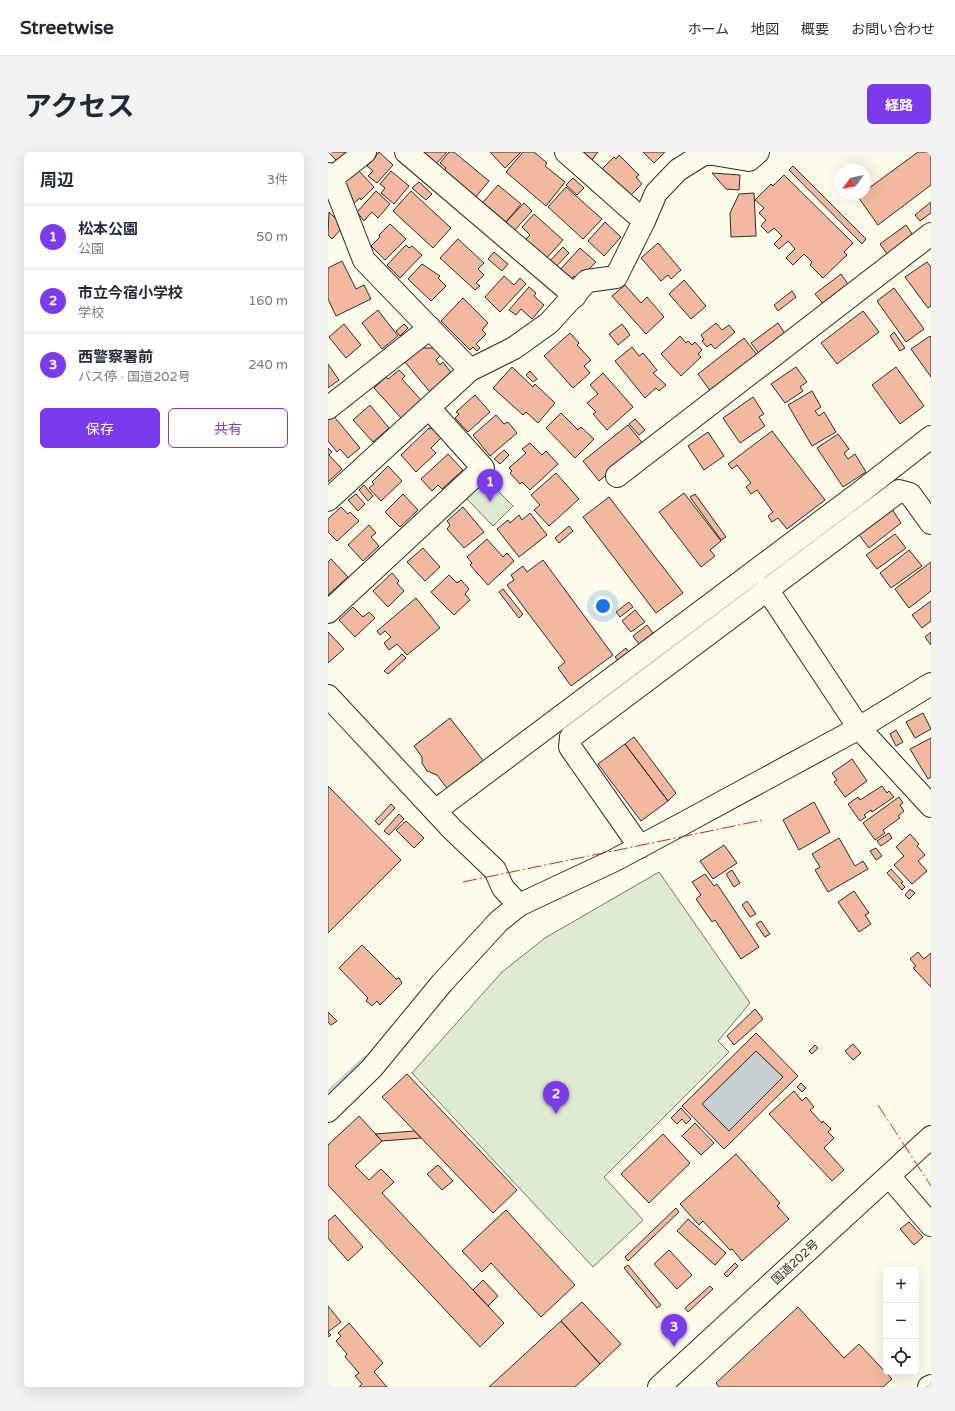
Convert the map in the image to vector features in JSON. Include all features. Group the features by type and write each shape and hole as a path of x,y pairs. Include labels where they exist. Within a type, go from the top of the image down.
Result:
{"main road":[{"path":"365,152 330,176 364,260 470,370"},
{"path":"406,152 575,296"},
{"path":"566,152 644,221"},
{"path":"328,500 470,370 514,348 549,323 587,281 616,277 644,221 656,193 678,170 707,152 749,160 758,152"},
{"path":"617,476 931,234"},
{"path":"328,408 430,328"},
{"path":"328,612 483,468 429,408"},
{"path":"435,811 858,494 931,437"},
{"path":"640,847 570,747 571,737 899,491 910,494 931,524"},
{"path":"768,589 859,728 931,806"},
{"path":"328,1111 372,1068 442,983 499,921 519,905 640,847 859,728 931,684"},
{"path":"328,696 435,811 495,870 504,888 519,905"},
{"name":"国道202号","path":"659,1387 931,1137"},
{"path":"889,1176 931,1225"}],"green space":[{"path":"486,479 513,506 493,526 466,498"},
{"path":"659,872 750,1003 718,1041 729,1052 604,1177 643,1220 593,1267 412,1073 502,972 545,938"}],"shaded area":[{"path":"756,1051 783,1077 729,1131 702,1104"}],"building":[{"path":"328,152 348,152 338,162"},
{"path":"379,152 393,165 377,183 368,176 373,171 367,166"},
{"path":"420,152 447,152 435,165"},
{"path":"449,152 454,152 489,181 474,199 442,173 446,168 440,163"},
{"path":"490,152 521,152 505,168"},
{"path":"523,152 534,152 547,163 545,166 565,182 546,206 506,172"},
{"path":"581,152 598,152 591,161"},
{"path":"643,152 665,152 654,163"},
{"path":"918,152 931,152 931,185 878,225 860,200 871,200 871,187"},
{"path":"619,155 639,175 636,177 642,184 628,198 600,171 614,157 616,159"},
{"path":"793,166 866,239 862,244 789,170"},
{"path":"358,170 374,187 361,200 360,198 354,203 339,188"},
{"path":"391,171 409,186 394,204 381,193 385,188 380,184"},
{"path":"712,173 740,175 739,190 726,189"},
{"path":"784,175 853,243 844,252 847,255 823,278 810,265 812,262 804,254 793,265 786,258 795,249 788,241 779,249 774,244 782,236 774,228 768,233 761,226 766,220 759,213 764,208 755,200 771,184 773,186"},
{"path":"573,178 584,188 577,195 566,185"},
{"path":"419,182 432,194 426,200 412,188"},
{"path":"498,185 521,204 502,227 479,207"},
{"path":"566,187 602,219 583,239 548,207"},
{"path":"376,191 390,204 378,218 372,212 364,221 357,212"},
{"path":"411,191 451,228 433,248 393,211"},
{"path":"754,193 756,236 731,237 730,213 739,194"},
{"path":"931,202 931,213 920,221 915,215"},
{"path":"524,203 532,211 513,232 504,224"},
{"path":"329,212 339,222 337,224 342,228 332,239 328,235"},
{"path":"534,214 563,240 543,262 533,246 526,239 530,235 522,227"},
{"path":"605,222 621,237 604,256 588,241"},
{"path":"390,224 406,239 385,260 371,246"},
{"path":"906,225 915,238 889,257 880,244"},
{"path":"458,239 484,263 478,269 484,275 476,283 480,286 475,290 440,258"},
{"path":"658,243 681,270 671,279 668,275 661,281 641,258"},
{"path":"406,245 409,248 412,246 422,255 400,278 387,265"},
{"path":"563,247 569,253 550,273 544,267"},
{"path":"580,248 596,262 586,272 584,271 577,278 574,276 568,283 557,273"},
{"path":"494,252 508,264 502,271 488,259"},
{"path":"342,261 356,289 364,285 371,299 336,316 328,299 328,268"},
{"path":"927,262 931,267 931,306 928,308 905,277"},
{"path":"422,264 440,276 438,278 446,286 431,301 408,279"},
{"path":"841,274 850,287 825,306 815,294"},
{"path":"504,276 514,285 520,278 526,284 500,312 485,297"},
{"path":"684,280 706,306 691,319 669,294"},
{"path":"625,285 641,303 647,297 664,317 646,334 612,296"},
{"path":"529,287 536,293 534,296 544,305 532,319 521,309 516,315 509,310"},
{"path":"894,288 924,329 906,342 877,301"},
{"path":"792,291 796,297 778,311 774,305"},
{"path":"463,298 488,323 482,330 486,334 476,344 480,348 477,351 473,347 470,350 441,321"},
{"path":"378,310 398,336 382,349 362,323"},
{"path":"863,311 879,332 837,364 821,343"},
{"path":"716,323 722,330 729,325 735,332 715,349 711,344 707,347 702,341 704,340 701,335"},
{"path":"778,323 786,335 760,355 751,343"},
{"path":"344,324 361,345 346,358 329,337"},
{"path":"404,324 408,328 400,336 396,331"},
{"path":"622,324 630,335 618,345 609,334"},
{"path":"894,332 905,348 900,351 890,336"},
{"path":"570,333 579,343 577,345 591,360 584,366 590,373 573,388 544,356"},
{"path":"680,336 686,343 688,341 692,345 695,342 702,350 698,354 701,357 681,376 661,354"},
{"path":"930,336 931,337 931,377 911,349"},
{"path":"744,338 758,356 711,392 698,374"},
{"path":"632,347 639,356 643,353 657,370 653,373 666,385 659,391 656,388 645,398 615,361"},
{"path":"422,348 433,348 441,355 436,360 440,365 443,362 452,374 430,392 405,362"},
{"path":"328,364 339,380 328,388"},
{"path":"512,367 533,387 535,384 555,403 538,423 526,412 523,415 493,388"},
{"path":"796,367 807,382 800,387 803,391 785,403 771,384"},
{"path":"896,367 924,406 900,424 872,385"},
{"path":"399,370 405,376 402,379 422,401 402,419 374,388 386,377 388,379"},
{"path":"530,371 537,379 533,382 526,375"},
{"path":"603,373 633,407 607,430 593,414 596,412 587,403 598,394 590,385"},
{"path":"812,391 821,407 815,411 819,416 824,412 836,432 812,446 788,405"},
{"path":"475,395 490,412 468,432 455,418 459,414 456,412"},
{"path":"753,397 764,414 759,417 765,426 740,443 723,418"},
{"path":"370,405 389,428 373,442 353,420"},
{"path":"561,413 578,430 581,427 594,439 575,458 546,428"},
{"path":"332,414 360,448 348,458 340,449 337,452 328,441 328,418"},
{"path":"496,415 504,424 508,422 517,433 490,456 473,435"},
{"path":"635,419 645,430 639,435 629,424"},
{"path":"628,425 644,445 599,481 583,461"},
{"path":"429,428 434,429 442,437 431,448 436,453 416,472 401,455"},
{"path":"772,431 825,500 787,529 778,518 772,522 768,516 773,512 757,490 751,494 746,487 751,483 737,465 732,469 728,464"},
{"path":"708,432 724,456 704,470 688,446"},
{"path":"838,434 849,449 844,453 848,459 855,454 866,472 843,487 817,448"},
{"path":"530,443 542,455 546,451 558,464 530,490 522,482 520,484 510,473 512,471 509,468 526,453 522,449"},
{"path":"328,448 332,452 329,455 342,469 328,482"},
{"path":"504,450 509,455 500,464 494,459"},
{"path":"448,454 463,470 442,489 438,485 432,491 421,479"},
{"path":"388,466 402,481 381,501 369,488 374,484 372,482"},
{"path":"556,473 579,499 549,526 534,510 540,505 531,495"},
{"path":"364,485 373,496 368,501 359,490"},
{"path":"684,493 721,541 710,550 715,556 701,567 659,512"},
{"path":"356,494 365,504 358,511 348,500"},
{"path":"403,494 418,510 400,527 385,512"},
{"path":"695,494 726,537 721,540 690,497"},
{"path":"609,497 683,593 656,613 583,517"},
{"path":"341,507 348,514 350,512 359,521 337,541 328,532 328,519"},
{"path":"463,507 484,532 464,548 447,529 450,525 447,521"},
{"path":"892,509 901,523 869,548 859,535"},
{"path":"530,513 547,535 519,557 497,529 508,520 510,523 519,515 522,520"},
{"path":"369,525 376,533 371,537 379,546 363,561 348,545"},
{"path":"569,526 573,531 559,543 555,538"},
{"path":"895,534 906,548 877,569 866,555"},
{"path":"487,539 503,557 507,553 514,561 488,585 470,565 472,563 467,557"},
{"path":"423,548 440,567 425,581 407,562"},
{"path":"909,550 922,566 891,588 880,573"},
{"path":"331,559 348,577 328,595 328,562"},
{"path":"543,560 613,655 571,686 558,668 565,662 507,585 514,580 511,575 523,566 527,572"},
{"path":"931,562 931,591 909,608 895,589"},
{"path":"392,573 399,581 397,583 404,591 388,607 373,591"},
{"path":"449,575 457,583 461,580 469,589 465,594 470,600 454,615 431,592"},
{"path":"503,589 523,614 519,618 499,592"},
{"path":"416,598 440,628 407,655 397,644 389,650 384,643 391,637 385,631 380,635 377,631"},
{"path":"931,601 931,621 922,628 912,615"},
{"path":"629,602 633,607 620,617 616,612"},
{"path":"353,607 363,617 369,612 375,618 355,637 339,620"},
{"path":"635,610 645,622 631,632 622,621"},
{"path":"647,625 653,633 639,644 633,636"},
{"path":"328,632 344,649 328,663"},
{"path":"931,632 931,645 925,637"},
{"path":"626,648 630,654 619,662 615,657"},
{"path":"402,654 406,658 388,674 384,671"},
{"path":"923,713 931,729 915,738 906,722"},
{"path":"450,718 485,763 449,791 437,775 427,771 422,763 422,757 414,746"},
{"path":"896,730 903,742 896,746 890,734"},
{"path":"634,737 676,793 668,801 625,744"},
{"path":"931,738 931,777 928,779 910,749"},
{"path":"625,744 668,801 641,821 598,764"},
{"path":"852,759 867,781 845,797 834,782 837,780 832,773"},
{"path":"328,786 401,860 328,933"},
{"path":"882,786 887,793 889,791 894,797 872,812 871,810 864,815 866,817 860,821 848,804 858,797 860,800"},
{"path":"899,797 903,803 900,805 904,811 898,816 900,818 883,830 885,833 875,840 863,823"},
{"path":"814,802 830,832 799,850 783,820"},
{"path":"391,804 395,808 379,825 375,821"},
{"path":"399,814 404,819 389,835 384,831"},
{"path":"406,821 424,838 414,848 396,830"},
{"path":"889,833 892,838 881,846 877,841"},
{"path":"910,834 919,844 917,846 925,855 918,861 927,871 912,884 894,865 904,856 896,847"},
{"path":"839,838 855,866 863,861 868,869 828,892 815,870 820,867 812,854"},
{"path":"724,845 737,863 713,879 700,861"},
{"path":"876,848 882,856 876,860 870,851"},
{"path":"891,869 903,882 901,883 905,887 902,890 887,873"},
{"path":"732,870 740,883 734,887 726,874"},
{"path":"705,874 714,886 717,884 759,947 741,959 715,920 712,922 696,899 701,895 692,882"},
{"path":"910,889 915,893 909,899 905,895"},
{"path":"854,891 869,913 865,915 871,924 859,932 838,902"},
{"path":"747,901 756,914 750,917 742,905"},
{"path":"761,921 770,934 765,937 756,924"},
{"path":"362,945 396,979 399,978 402,983 380,1005 377,1001 372,1006 366,1001 368,998 339,968"},
{"path":"918,952 924,959 931,953 931,987 913,968 916,966 910,959"},
{"path":"755,1009 763,1019 734,1045 727,1036"},
{"path":"328,1012 337,1021 331,1025 328,1022"},
{"path":"756,1033 798,1076 724,1149 682,1106","holes":["756,1051 783,1077 729,1131 702,1104"]},
{"path":"853,1044 861,1053 853,1060 845,1051"},
{"path":"815,1045 818,1048 812,1054 809,1051"},
{"path":"407,1074 517,1190 493,1213 382,1097"},
{"path":"801,1083 806,1088 802,1092 797,1087"},
{"path":"794,1091 802,1101 806,1097 814,1107 810,1110 822,1123 823,1121 831,1129 828,1132 834,1138 824,1148 844,1170 832,1181 769,1114"},
{"path":"681,1108 691,1119 686,1124 682,1119 677,1124 671,1118"},
{"path":"359,1116 382,1141 355,1166 369,1180 381,1169 394,1182 382,1193 504,1323 480,1347 328,1185 328,1145"},
{"path":"695,1123 714,1143 701,1155 682,1136"},
{"path":"414,1131 421,1138 382,1141 375,1134"},
{"path":"663,1134 690,1163 649,1203 621,1174"},
{"path":"736,1154 780,1203 777,1206 789,1219 742,1261 732,1249 730,1250 703,1221 699,1225 680,1204"},
{"path":"438,1165 453,1181 442,1190 427,1174"},
{"path":"676,1208 679,1212 628,1261 625,1257"},
{"path":"506,1210 575,1285 541,1317 491,1263 482,1272 462,1251"},
{"path":"335,1215 363,1247 348,1261 328,1238 328,1221"},
{"path":"688,1219 726,1253 715,1265 677,1231"},
{"path":"909,1222 923,1237 914,1245 900,1229"},
{"path":"669,1250 692,1275 677,1289 654,1264"},
{"path":"735,1263 738,1266 727,1277 724,1274"},
{"path":"628,1265 661,1305 657,1308 624,1268"},
{"path":"483,1280 498,1296 488,1306 473,1290"},
{"path":"710,1286 713,1289 688,1312 685,1308"},
{"path":"582,1302 621,1344 600,1364 561,1321"},
{"path":"328,1306 341,1322 328,1332"},
{"path":"798,1307 844,1358 859,1344 883,1369 883,1375 888,1375 892,1379 883,1387 719,1387 716,1383"},
{"path":"561,1321 600,1364 575,1387 489,1387"},
{"path":"349,1323 383,1363 374,1372 387,1387 359,1387 362,1384 355,1376 359,1373 345,1357 347,1354 336,1341 341,1336 338,1333"}],"waterway":[{"path":"328,1094 365,1059"}],"power":[{"path":"463,882 763,820"},
{"path":"878,1105 931,1186"}],"place":[{"name":"松本公園","path":"490,502"},
{"name":"市立今宿小学校","path":"556,1114"},
{"name":"西警察署前","path":"674,1347"}]}
